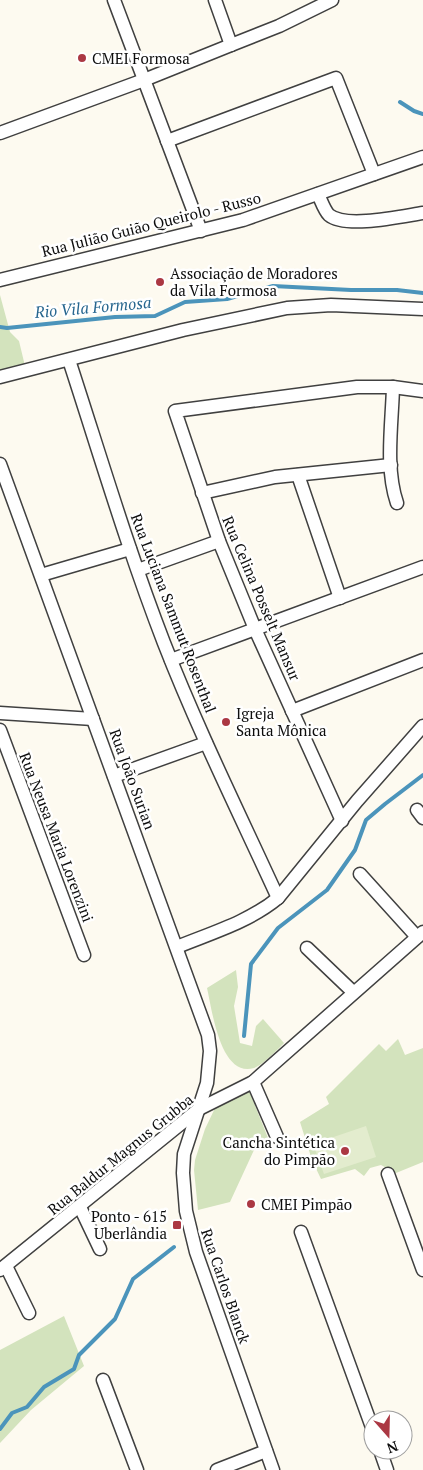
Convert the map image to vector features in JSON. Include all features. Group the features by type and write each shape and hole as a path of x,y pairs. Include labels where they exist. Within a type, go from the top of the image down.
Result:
{"street":[{"path":"114,0 201,231"},
{"path":"215,0 231,45"},
{"path":"0,133 144,80 279,26 332,0"},
{"path":"167,141 336,78 374,174"},
{"name":"Rua Julião Guião Queirolo - Russo","path":"0,280 243,220 423,157"},
{"path":"318,194 326,211 336,218 361,221 423,213"},
{"path":"0,377 183,330 287,308 331,305 423,309"},
{"name":"Rua Luciana Sammut Rosenthal","path":"69,360 130,549 171,660 206,742 278,898"},
{"name":"Rua Celina Posselt Mansur","path":"342,821 292,711 219,541 175,411 349,388 393,388"},
{"path":"397,503 392,487 391,466 393,388 423,391"},
{"name":"Rua João Surian","path":"0,464 208,1034 210,1051 209,1069 199,1109"},
{"path":"202,493 265,479 391,466"},
{"path":"298,475 340,598"},
{"path":"138,570 219,541"},
{"path":"41,575 130,549"},
{"path":"171,660 423,567"},
{"path":"292,711 423,660"},
{"path":"0,713 93,719"},
{"path":"177,947 248,918 278,898 423,726"},
{"name":"Rua Neusa Maria Lorenzini","path":"0,730 84,955"},
{"path":"114,776 206,742"},
{"path":"360,874 420,935"},
{"name":"Rua Baldur Magnus Grubba","path":"3,1268 199,1109 254,1082 353,992 420,935"},
{"path":"307,948 353,992"},
{"path":"254,1082 277,1137"},
{"name":"Rua Carlos Blanck","path":"199,1109 184,1154 184,1194 187,1218 196,1252 273,1470"},
{"path":"388,1174 423,1270"},
{"path":"80,1207 100,1249"},
{"path":"301,1232 366,1410"},
{"path":"3,1268 29,1312"},
{"path":"103,1380 137,1470"},
{"path":"217,1470 266,1451"}],"green space":[{"path":"0,295 10,332 19,341 25,366 0,371"},
{"path":"236,970 238,987 234,1006 240,1043 252,1046 256,1026 263,1019 284,1043 266,1061 254,1068 242,1068 233,1063 226,1053 215,1025 207,988"},
{"path":"398,1039 405,1055 423,1048 423,1162 396,1173 381,1165 370,1168 364,1176 355,1169 321,1179 312,1160 300,1122 329,1104 326,1097 379,1044 386,1051"},
{"path":"248,1088 270,1143 254,1150 230,1202 198,1210 194,1170 195,1160 205,1129 217,1104"},
{"name":"Cancha Sintética do Pimpão","path":"366,1126 376,1157 324,1174 313,1144"},
{"path":"64,1316 84,1366 31,1410 0,1443 0,1350"}],"waterway":[{"path":"400,102 414,111 423,114"},
{"name":"Rio Vila Formosa","path":"0,327 7,328 115,317 155,316 185,302 227,299 273,286 397,290 423,293"},
{"path":"244,1036 251,964 278,928 327,890 355,850 366,820 423,775"},
{"path":"0,1429 12,1413 27,1407 44,1387 74,1369 79,1355 115,1319 133,1279 174,1247"}],"place":[{"name":"CMEI Formosa","path":"82,58"},
{"name":"Associação de Moradores da Vila Formosa","path":"160,282"},
{"name":"Igreja Santa Mônica","path":"226,722"},
{"name":"Cancha Sintética do Pimpão","path":"345,1151"},
{"name":"CMEI Pimpão","path":"251,1204"},
{"name":"Ponto - 615 Uberlândia","path":"177,1225"}]}
